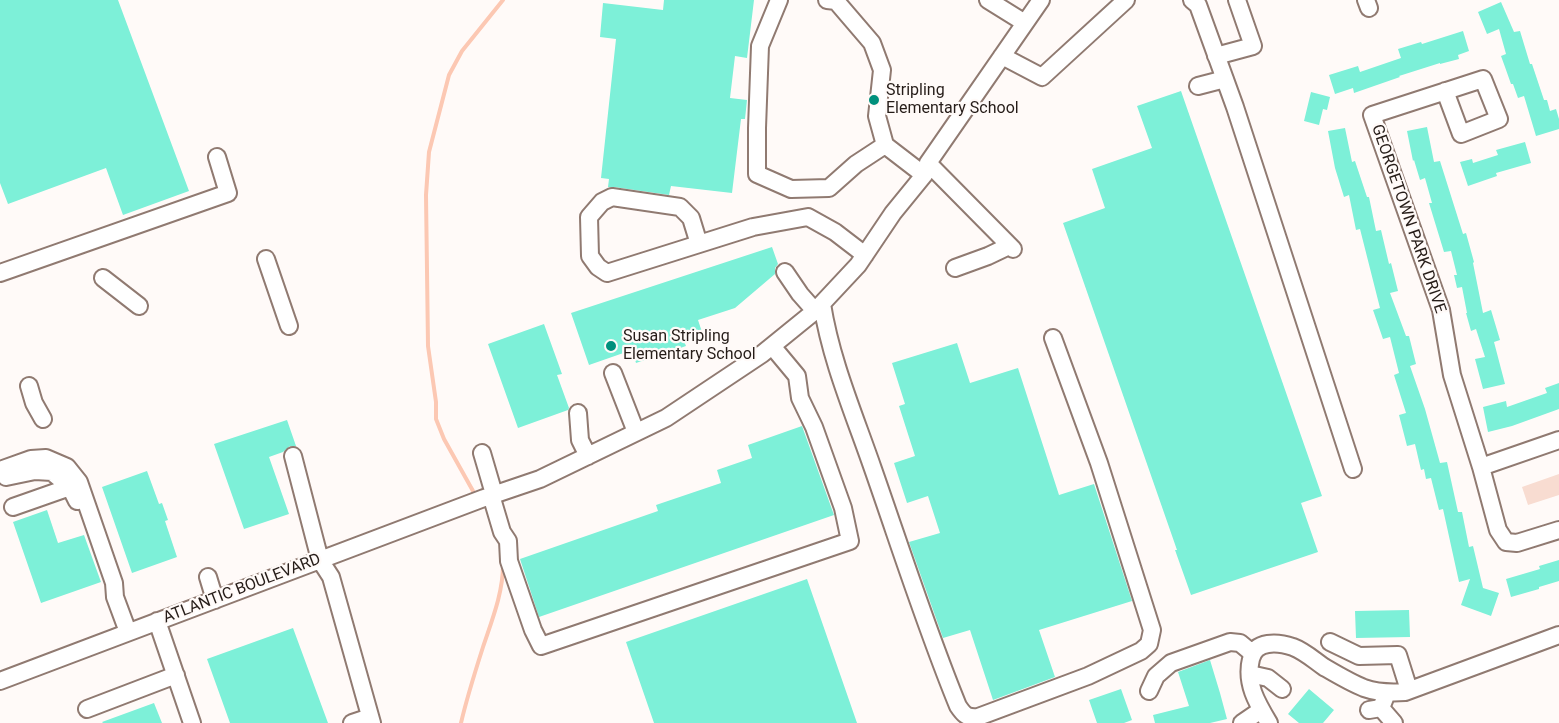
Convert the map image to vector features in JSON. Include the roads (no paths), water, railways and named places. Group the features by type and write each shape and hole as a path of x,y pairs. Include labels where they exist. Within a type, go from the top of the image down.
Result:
{"street":[{"path":"779,0 760,46 757,174 791,189 830,188 856,164 885,145"},
{"path":"827,0 836,1 872,43 882,70 877,116 885,145 926,169 1011,247 955,268"},
{"path":"988,0 1025,23"},
{"name":"ATLANTIC BOULEVARD","path":"0,681 540,479 666,418 772,346 818,307 858,265 1041,0"},
{"path":"1002,56 1042,77 1126,0"},
{"path":"1192,0 1198,5 1225,79 1353,469"},
{"path":"1216,56 1253,46 1237,0"},
{"path":"1198,86 1225,79"},
{"name":"GEORGETOWN PARK DRIVE","path":"1445,91 1372,115 1441,310 1452,375 1481,466"},
{"path":"0,273 228,193 217,158"},
{"path":"699,244 691,218 680,207 612,197 602,202 589,217 590,256 598,267 607,273 753,227 807,217 835,232 865,255"},
{"path":"266,259 289,326"},
{"path":"785,272 800,294 818,307 916,598 958,706 965,716 970,718 1088,676 1141,651 1149,644 1152,637 1152,630 1099,463 1053,338"},
{"path":"104,278 139,306"},
{"path":"482,453 490,496 502,532 508,541 509,561 533,630 541,646 850,541 843,508 814,427 800,398 797,376 772,346"},
{"path":"613,373 636,432"},
{"path":"29,386 34,404 43,419"},
{"path":"578,413 580,440 588,456"},
{"path":"1559,440 1481,466 1498,530 1506,542 1517,543 1559,530"},
{"path":"293,456 321,560 331,577 371,720 352,723"},
{"path":"0,470 32,459 46,458 67,466 106,588 115,597 128,632"},
{"path":"0,479 35,471 52,472 74,485"},
{"path":"13,507 74,485"},
{"path":"208,577 215,600"},
{"path":"157,621 192,723"},
{"path":"1379,704 1409,690 1559,636"},
{"path":"1149,691 1156,676 1171,663 1230,642 1239,643 1252,653"},
{"path":"1330,642 1359,656 1398,655 1409,690"},
{"path":"1242,723 1265,717 1251,684 1252,653 1259,646 1282,644 1294,647 1324,667 1363,688 1394,723"},
{"path":"1250,674 1268,678 1282,689"},
{"path":"87,709 176,675"}],"waterway":[{"path":"473,491 444,439 436,419 436,402 428,346 426,195 429,152 449,75 462,51 503,0"},
{"path":"461,723 496,606 503,565"}],"place":[{"name":"Stripling Elementary School","path":"874,100"},
{"name":"Susan Stripling Elementary School","path":"611,346"}]}
